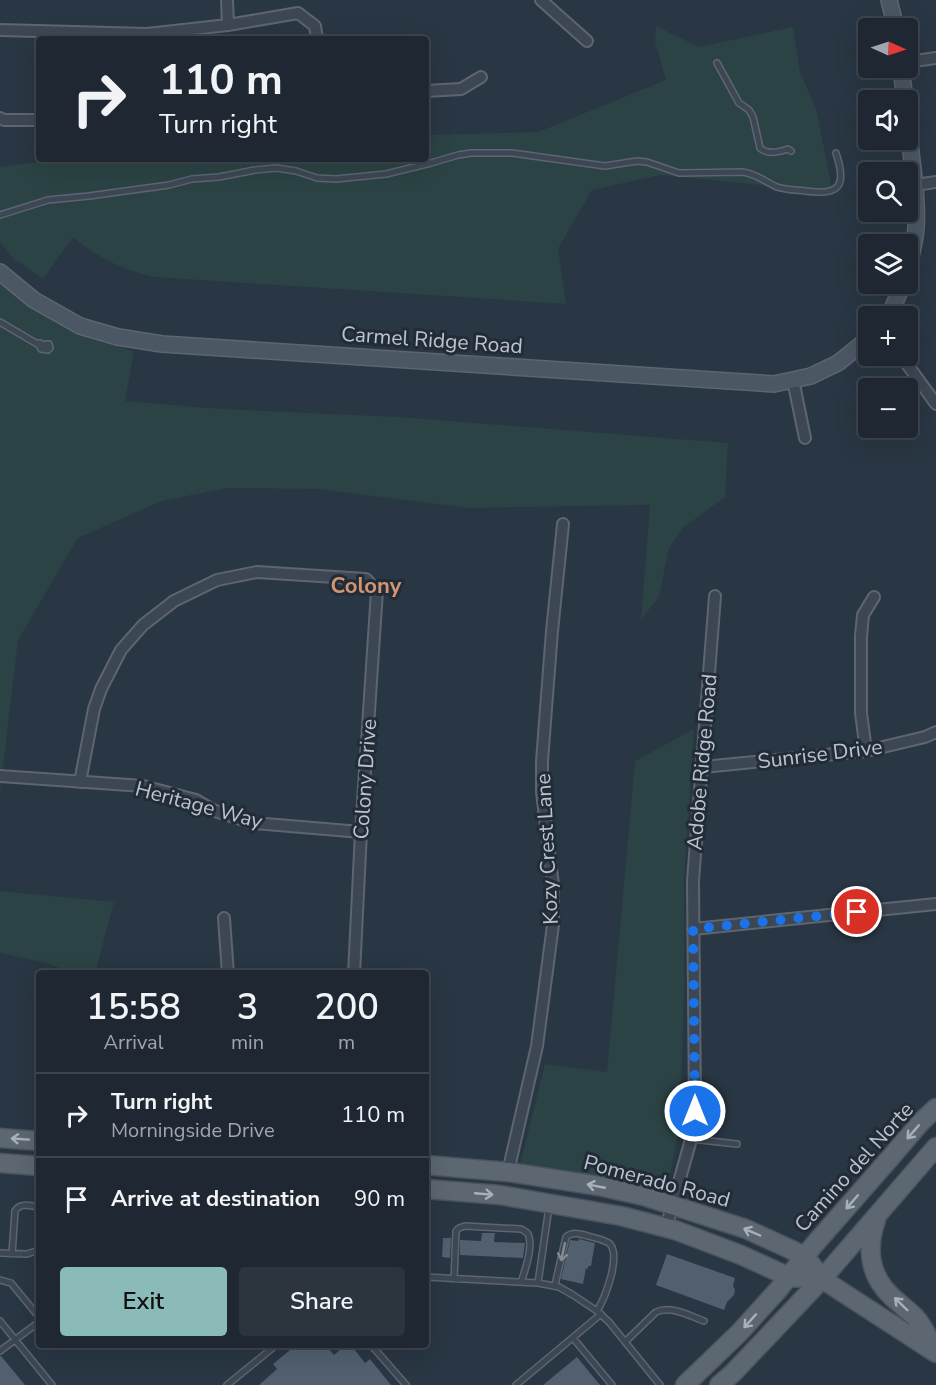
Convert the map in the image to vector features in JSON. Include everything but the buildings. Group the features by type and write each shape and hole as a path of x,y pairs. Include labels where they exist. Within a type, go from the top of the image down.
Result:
{"main road":[{"name":"Camino del Norte","path":"685,1385 727,1346 936,1108"},
{"path":"0,1138 36,1141"},
{"path":"719,1385 822,1279 936,1146"},
{"path":"0,1163 36,1166"},
{"name":"Pomerado Road","path":"429,1165 508,1172 599,1186 644,1196 746,1229 805,1256 822,1279 935,1352"},
{"name":"Pomerado Road","path":"429,1189 500,1195 621,1216 666,1228 741,1255 789,1277 822,1279"},
{"path":"879,1213 870,1246 872,1268 884,1288 915,1318 927,1334 935,1352"}],"street":[{"path":"227,0 228,25"},
{"path":"541,0 587,41"},
{"path":"889,0 894,18"},
{"path":"0,30 147,34 228,25 298,13 315,26 317,36"},
{"path":"918,61 936,58"},
{"path":"429,91 461,89 481,77"},
{"path":"0,118 3,120 36,120"},
{"path":"918,185 936,182"},
{"name":"Carmel Ridge Road","path":"0,272 33,300 80,326 118,337 162,344 774,384 811,376 838,363 858,347"},
{"path":"908,366 936,404"},
{"path":"793,380 805,438"},
{"name":"Kozy Crest Lane","path":"508,1172 537,1046 553,925 553,885 542,792 542,761 563,524"},
{"name":"Colony Drive","path":"80,782 100,689 121,650 143,625 174,601 217,580 257,572 366,579 377,591 354,970"},
{"name":"Adobe Ridge Road","path":"666,1228 691,1139 695,1111 693,881 715,596"},
{"path":"866,751 861,712 862,615 874,597"},
{"name":"Sunrise Drive","path":"703,767 866,751 925,737 936,732"},
{"name":"Heritage Way","path":"0,776 143,786 196,800 215,811 253,823 361,832"},
{"path":"693,929 936,904"},
{"path":"224,918 228,970"}],"lane":[{"path":"717,63 739,103 749,110 753,117 760,148 770,153 791,151"},
{"path":"0,215 48,200 169,185 192,179 219,177 255,170 276,168 296,171 317,178 336,179 386,174 458,154 503,152 605,166 637,161 646,162 679,173 743,172 754,174 785,189 823,193 831,191 840,182 842,175 836,153"},
{"path":"0,322 39,345 41,349 50,348 49,344 46,344 46,347 40,343"},
{"path":"691,1139 737,1144"},
{"path":"538,1283 550,1203"},
{"path":"12,1254 17,1207 21,1205 36,1207"},
{"path":"454,1279 456,1231 465,1226 526,1231 529,1236 528,1260 521,1282"},
{"path":"516,1385 573,1338 599,1313 614,1258 611,1245 592,1237 569,1234 566,1237 555,1286"},
{"path":"0,1253 27,1254 36,1251"},
{"path":"429,1277 538,1283 555,1286 573,1294 599,1313 626,1341 660,1385"},
{"path":"0,1280 11,1283 36,1313"},
{"path":"626,1341 656,1312 663,1309 670,1309 704,1321"},
{"path":"0,1321 52,1385"},
{"path":"0,1351 36,1324"},
{"path":"573,1338 612,1385"},
{"path":"227,1385 272,1348"},
{"path":"374,1348 406,1385"}],"green space":[{"path":"656,26 699,47 793,27 800,72 817,112 833,195 660,175 592,190 558,249 566,304 155,277 111,262 91,251 73,237 43,279 14,259 0,243 0,167 38,162 429,162 429,135 538,132 666,80 655,42"},
{"path":"0,280 68,328 134,352 125,401 221,409 399,417 728,443 725,497 684,527 669,548 659,597 641,620 650,505 469,508 317,489 227,488 162,501 78,538 18,640 0,793"},
{"path":"694,729 684,879 684,995 680,1124 667,1190 520,1165 545,1064 607,1072 635,761"},
{"path":"0,891 114,902 96,970 65,970 47,963 0,953"}],"district":[{"name":"Colony","path":"366,586"}],"route":[{"path":"695,1111 693,929 857,912"}]}
